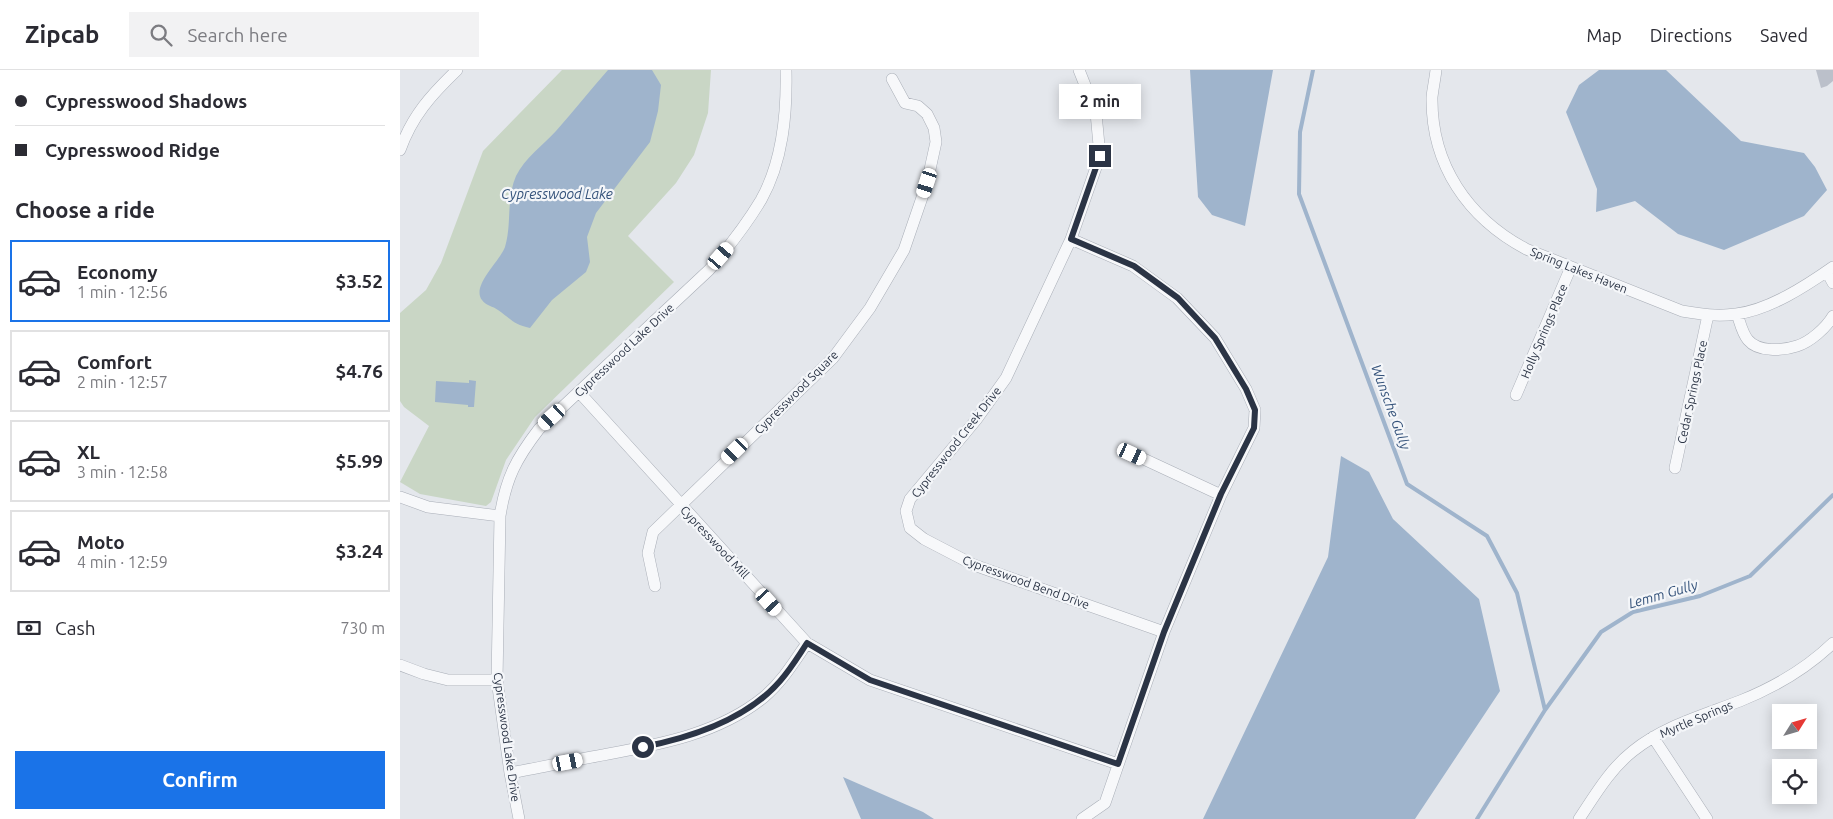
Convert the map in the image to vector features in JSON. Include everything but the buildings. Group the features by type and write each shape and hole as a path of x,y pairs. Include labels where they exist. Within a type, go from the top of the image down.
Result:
{"street":[{"path":"400,150 404,137 420,109 430,96 457,70"},
{"name":"Cypresswood Lake Drive","path":"519,819 510,773 497,680 500,516 503,496 510,475 523,450 539,429 709,270 734,241 761,199 777,158 785,125 786,70"},
{"name":"Cypresswood Creek Drive","path":"906,511 910,499 976,420 1006,378 1071,239 1100,156 1096,113 1079,70"},
{"name":"Spring Lakes Haven","path":"1436,70 1432,96 1434,122 1445,165 1463,196 1483,219 1505,238 1526,249 1682,310 1708,315 1737,314 1758,309 1777,301 1830,269"},
{"name":"Cypresswood Square","path":"655,586 648,554 653,532 833,358 870,308 904,250 927,183 936,142 934,128 927,114 918,106 905,103 892,79"},
{"path":"1071,239 1134,266 1178,298 1215,338 1246,389 1255,410 1254,428 1221,494 1164,632 1105,803 1082,819"},
{"name":"Holly Springs Place","path":"1516,394 1571,267"},
{"path":"1830,269 1833,284"},
{"path":"1737,314 1749,341 1756,346 1766,349 1796,346 1809,340 1833,316"},
{"name":"Cedar Springs Place","path":"1676,468 1708,315"},
{"name":"Cypresswood Mill","path":"579,392 807,643 870,680 1118,764"},
{"path":"1132,454 1221,494"},
{"path":"400,497 428,507 500,516"},
{"name":"Cypresswood Bend Drive","path":"906,511 910,528 924,540 974,565 1164,632"},
{"path":"510,773 662,744 706,731 741,713 765,697 785,676 807,643"},
{"name":"Myrtle Springs","path":"1579,819 1614,768 1633,750 1652,737 1675,726 1779,684 1800,670 1833,643"},
{"path":"400,665 448,680 497,680"},
{"path":"1652,737 1707,819"}],"green space":[{"path":"562,70 711,70 708,113 694,155 676,183 628,236 674,282 535,417 506,460 491,502 486,506 420,494 400,482 429,426 404,407 400,401 400,313 426,290 441,263 483,151"}],"water":[{"name":"Cypresswood Lake","path":"608,70 652,70 661,85 658,111 650,142 596,213 587,237 590,262 586,272 552,300 530,328 525,327 485,304 480,294 483,281 505,247 513,185 524,163 556,131"},
{"path":"1190,70 1273,70 1245,226 1212,215 1198,197"},
{"path":"1599,70 1666,70 1741,141 1804,153 1815,167 1827,190 1804,216 1724,250 1678,234 1635,201 1596,212 1597,189 1566,112 1579,85"},
{"path":"469,380 476,381 474,407 435,402 436,381 469,383"},
{"path":"1341,456 1369,472 1393,519 1479,599 1500,691 1415,819 1203,819 1328,557"},
{"path":"843,777 923,812 934,819 861,819"}],"waterway":[{"name":"Wunsche Gully","path":"1313,70 1300,132 1299,194 1407,484 1487,536 1517,593 1545,710"},
{"name":"Lemm Gully","path":"1477,819 1545,710 1601,632 1633,612 1700,596 1750,576 1833,495"}],"route":[{"path":"643,747 662,744 706,731 741,713 765,697 785,676 807,643 870,680 1118,764 1164,632 1221,494 1254,428 1255,410 1246,389 1215,338 1178,298 1134,266 1071,239 1100,156"}]}
